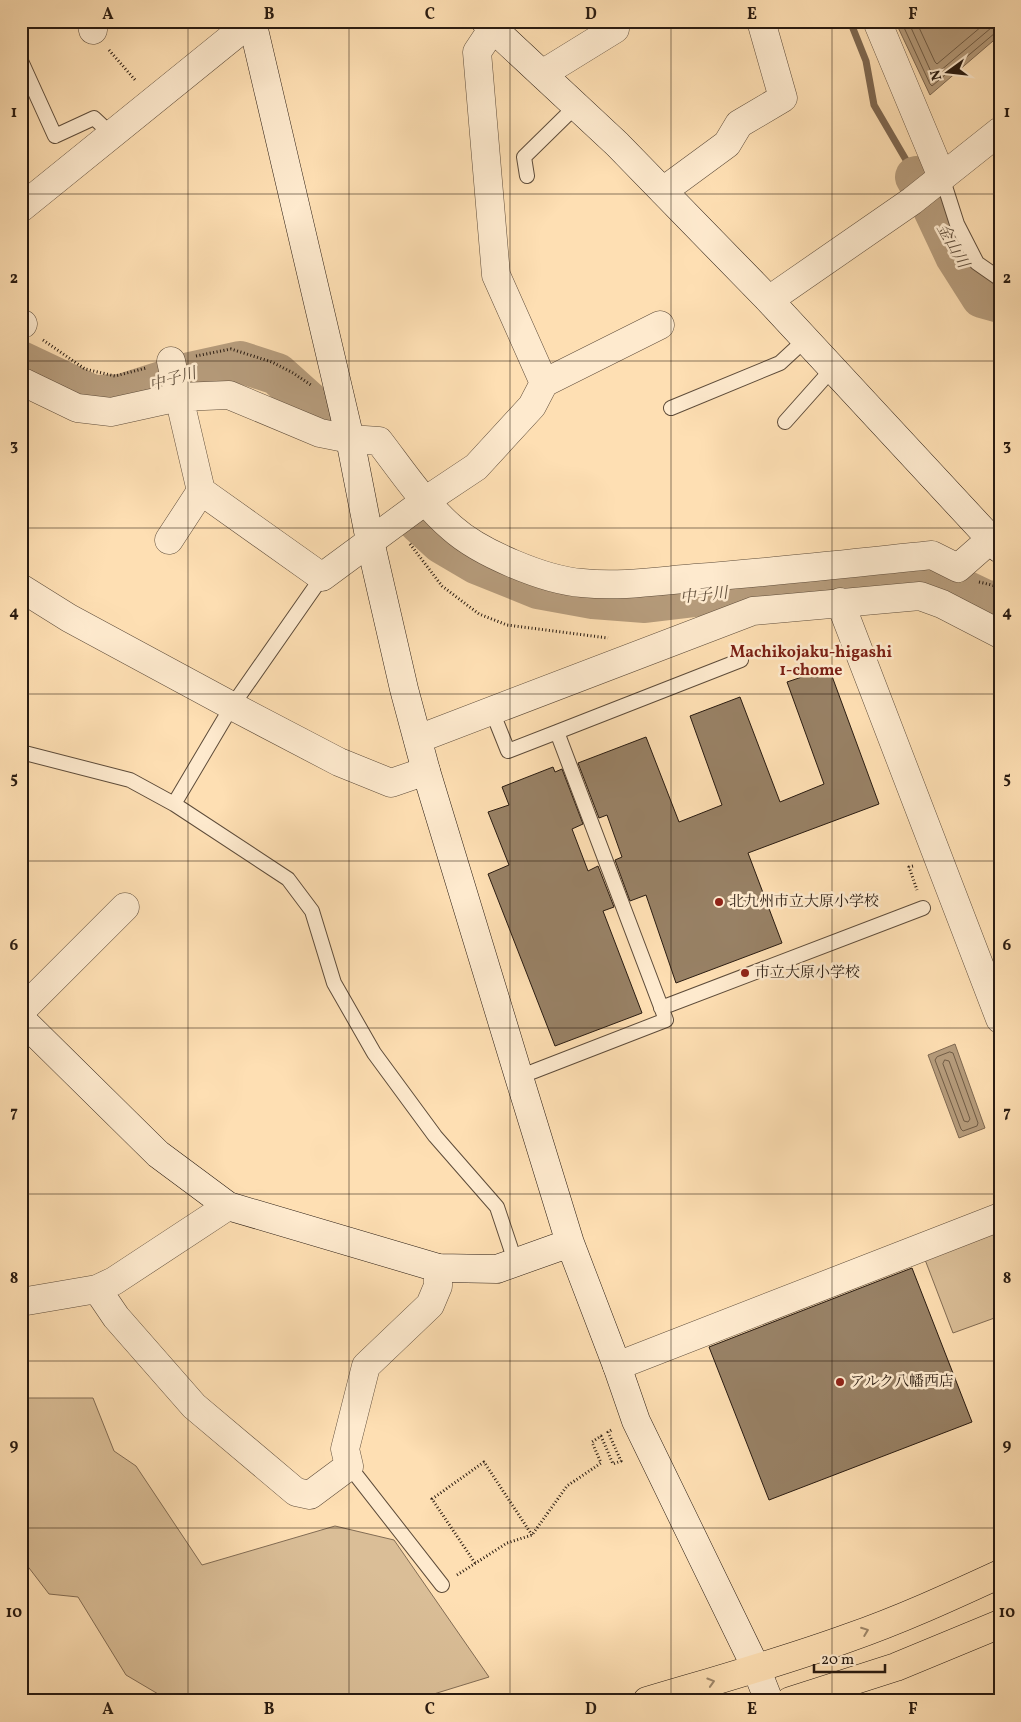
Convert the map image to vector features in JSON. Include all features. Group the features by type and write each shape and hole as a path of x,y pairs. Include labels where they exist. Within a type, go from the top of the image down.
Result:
{"highway":[{"path":"647,1701 848,1638 912,1613 1000,1574"},
{"path":"790,1701 896,1667 1000,1624"}],"street":[{"path":"21,208 252,21 350,439 370,541 426,771 570,1243 636,1421 756,1668 768,1701"},
{"path":"663,191 727,144 739,124 782,98 761,21"},
{"path":"877,21 942,177"},
{"path":"21,381 77,408 111,412 178,396 230,395 320,433 350,439 379,441 425,500 453,528 490,552 534,573 581,584 624,584 748,574 932,555 958,568 995,544 770,300 617,144 489,25 477,52 496,276 544,383"},
{"path":"542,74 615,29"},
{"path":"770,300 912,202 1000,131"},
{"path":"171,362 201,491 322,577 425,500 476,467 532,406 544,383 660,326"},
{"path":"169,540 201,491"},
{"path":"748,574 752,610"},
{"path":"21,588 69,618 339,762 391,783 426,771"},
{"path":"418,739 752,610 920,596 942,604 1000,634"},
{"path":"840,602 1000,1018"},
{"path":"21,1011 125,907"},
{"path":"21,1019 158,1154 228,1206 438,1268 497,1269 516,1264 570,1243"},
{"path":"21,1302 98,1289 114,1281 228,1206"},
{"path":"617,1366 1000,1217"},
{"path":"98,1289 116,1317 194,1406 296,1492 310,1495 349,1466 345,1449 366,1366 430,1305 438,1286 438,1268"}],"lane":[{"path":"21,61 55,136 94,118 111,134"},
{"path":"527,176 524,157 576,106"},
{"path":"942,177 957,224 977,263 1000,279"},
{"path":"671,408 780,364 806,339"},
{"path":"785,422 833,368"},
{"path":"174,804 232,706 322,577"},
{"path":"492,711 508,751 741,660"},
{"path":"519,1076 666,1020 556,732"},
{"path":"21,752 130,780 174,804 288,878 312,910 334,983 374,1053 435,1136 497,1207 516,1264"},
{"path":"661,1008 923,908"},
{"path":"349,1466 442,1585"}],"path":[{"path":"92,26 152,101"},
{"path":"394,524 442,586 479,614 507,625 612,639 636,656"},
{"path":"442,1585 507,1543 532,1535 567,1486 601,1463 592,1442 601,1436 613,1464 621,1461 608,1432 636,1421"},
{"path":"475,1563 432,1499 484,1462 532,1535"}],"shaded area":[{"path":"1000,1228 1000,1316 953,1333 924,1257"},
{"path":"21,1398 93,1398 114,1451 136,1466 202,1565 335,1526 394,1540 489,1677 411,1701 170,1701 126,1675 78,1597 49,1594 21,1560"}],"water":[{"path":"895,21 1000,21 1000,35 930,95"},
{"path":"955,1044 985,1128 959,1138 928,1055"}],"building":[{"path":"829,668 879,804 748,853 782,943 676,983 646,895 630,901 615,860 622,857 607,815 599,818 578,763 646,737 679,822 722,805 690,716 740,697 780,802 824,784 787,682"},
{"path":"553,767 555,772 562,769 583,824 572,829 588,871 598,866 614,907 603,911 642,1013 555,1046 488,874 509,865 488,812 509,805 502,787"},
{"name":"アルク八幡西店","path":"912,1268 972,1422 769,1500 709,1347"}],"waterway":[{"path":"850,21 866,61 874,105 916,177"},
{"name":"金山川","path":"916,177 933,207 956,256 982,297 1000,302"},
{"name":"中子川","path":"21,362 93,396 121,395 190,373 240,362 277,374 316,409"},
{"name":"中子川","path":"420,523 442,543 476,563 538,588 593,598 645,602 737,591 929,574 986,601 1000,602"}],"place":[{"name":"北九州市立大原小学校","path":"719,902"},
{"name":"市立大原小学校","path":"745,973"},
{"name":"アルク八幡西店","path":"840,1382"}],"district":[{"name":"Machikojaku-higashi 1-chome","path":"811,662"}]}
